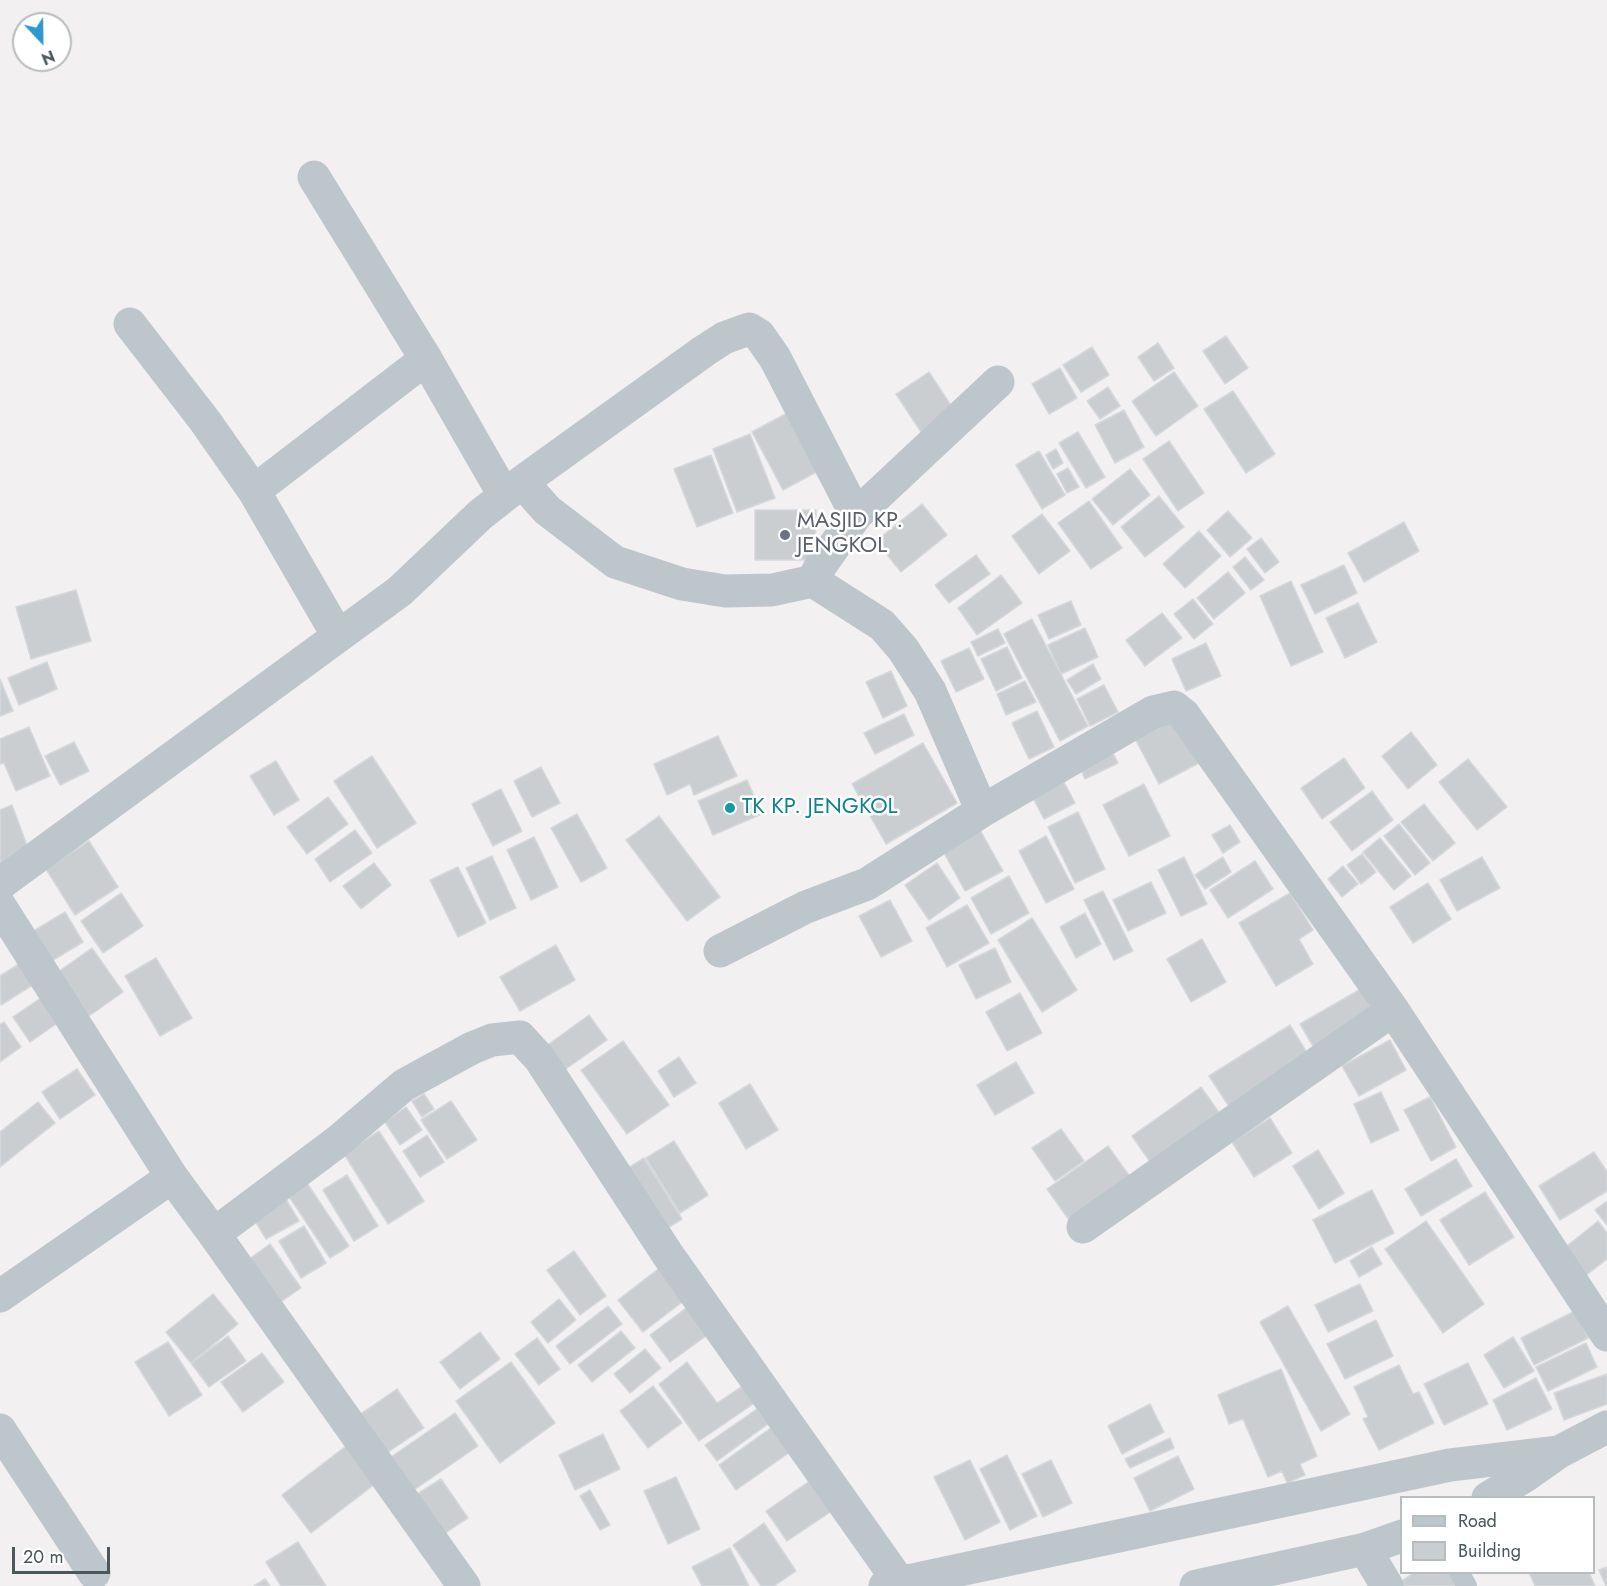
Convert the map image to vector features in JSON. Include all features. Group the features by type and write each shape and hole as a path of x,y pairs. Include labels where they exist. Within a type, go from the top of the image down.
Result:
{"street":[{"path":"314,177 426,359 513,488 547,510 615,562 682,584 725,591 772,590 813,581 882,626 903,649 930,691 982,811"},
{"path":"129,324 205,421 254,491 339,636"},
{"path":"0,884 400,591 513,488 724,338 749,329 759,334 775,358 856,515"},
{"path":"254,491 426,359"},
{"path":"813,581 825,559 856,515 998,382"},
{"path":"720,951 806,907 867,884 982,811 1153,712 1173,707 1184,715 1393,1010 1607,1335"},
{"path":"0,906 172,1177 464,1586"},
{"path":"1083,1227 1393,1010"},
{"path":"214,1234 337,1142 404,1085 472,1048 492,1040 520,1037 540,1059 668,1255 896,1585 1450,1465 1558,1452"},
{"path":"0,1296 172,1177"},
{"path":"1490,1496 1526,1476 1558,1452 1607,1427"},
{"path":"0,1430 94,1573"},
{"path":"1196,1586 1365,1549 1400,1536"},
{"path":"1365,1549 1387,1586"}],"building":[{"path":"1226,336 1248,368 1225,384 1203,351"},
{"path":"1158,343 1174,368 1154,381 1138,357"},
{"path":"1092,347 1109,375 1081,392 1063,365"},
{"path":"1060,368 1077,398 1049,414 1032,384"},
{"path":"929,372 954,410 921,432 896,394"},
{"path":"1174,372 1198,406 1156,436 1132,401"},
{"path":"1108,387 1120,406 1100,419 1087,401"},
{"path":"1233,391 1275,454 1246,473 1204,409"},
{"path":"793,410 824,468 783,490 752,432"},
{"path":"1124,410 1144,447 1115,463 1095,425"},
{"path":"1078,432 1105,477 1086,488 1059,443"},
{"path":"750,434 775,498 737,512 713,449"},
{"path":"1169,441 1204,493 1178,511 1143,459"},
{"path":"1056,449 1063,463 1053,469 1046,455"},
{"path":"1039,451 1065,495 1042,509 1016,465"},
{"path":"711,455 733,513 697,527 674,469"},
{"path":"1068,468 1079,487 1067,493 1057,474"},
{"path":"1130,469 1150,495 1113,525 1092,499"},
{"path":"1159,496 1184,527 1145,557 1121,527"},
{"path":"1089,501 1122,548 1091,569 1058,523"},
{"path":"922,504 947,535 901,572 876,541"},
{"name":"MASJID KP. JENGKOL","path":"755,510 816,510 815,560 755,560"},
{"path":"1228,511 1252,538 1230,557 1207,530"},
{"path":"1042,514 1070,551 1039,574 1012,536"},
{"path":"1404,522 1419,551 1364,582 1348,553"},
{"path":"1199,531 1221,556 1185,588 1163,564"},
{"path":"1261,538 1279,562 1265,573 1247,549"},
{"path":"976,555 990,574 949,603 935,585"},
{"path":"1245,557 1264,580 1251,590 1233,567"},
{"path":"1344,565 1357,593 1315,614 1301,585"},
{"path":"1228,572 1245,593 1214,619 1197,598"},
{"path":"1001,575 1022,603 977,635 958,608"},
{"path":"1291,581 1323,652 1291,666 1260,596"},
{"path":"76,590 91,641 31,659 16,607"},
{"path":"1193,599 1213,624 1194,639 1174,614"},
{"path":"1071,601 1081,625 1049,639 1038,615"},
{"path":"1358,603 1377,642 1345,658 1326,618"},
{"path":"1162,613 1182,638 1145,666 1126,640"},
{"path":"1032,619 1088,726 1060,741 1004,634"},
{"path":"1085,628 1098,657 1061,674 1048,645"},
{"path":"998,629 1005,643 978,656 971,642"},
{"path":"1206,643 1221,676 1186,691 1172,659"},
{"path":"1007,647 1022,678 996,691 981,659"},
{"path":"969,648 984,679 956,692 941,661"},
{"path":"47,662 57,689 19,705 8,678"},
{"path":"1093,664 1101,679 1076,694 1067,680"},
{"path":"891,671 907,706 883,718 866,682"},
{"path":"0,679 13,711 0,716"},
{"path":"1025,681 1036,702 1006,715 997,694"},
{"path":"1104,685 1118,712 1090,726 1077,699"},
{"path":"1172,710 1199,763 1159,784 1131,731"},
{"path":"1037,711 1054,747 1029,759 1012,723"},
{"path":"904,714 914,735 875,754 864,733"},
{"path":"29,727 50,776 16,791 4,763 0,764 0,739"},
{"path":"1411,732 1437,765 1408,789 1382,756"},
{"path":"718,736 737,776 694,795 690,784 667,795 654,764"},
{"path":"74,742 89,771 60,785 45,756"},
{"path":"923,743 957,803 886,844 852,784"},
{"path":"1108,743 1118,763 1085,779 1076,759"},
{"path":"372,756 416,823 377,848 334,781"},
{"path":"1344,758 1365,788 1322,819 1301,788"},
{"path":"1468,759 1507,807 1477,830 1439,782"},
{"path":"276,761 299,800 274,815 250,776"},
{"path":"541,767 560,803 532,817 514,781"},
{"name":"TK KP. JENGKOL","path":"747,780 762,814 713,835 698,801"},
{"path":"1064,782 1075,803 1044,819 1033,798"},
{"path":"1144,784 1170,836 1129,856 1103,805"},
{"path":"501,789 522,831 493,846 472,804"},
{"path":"1372,791 1393,820 1352,851 1330,822"},
{"path":"328,797 348,824 307,854 287,827"},
{"path":"1424,804 1455,843 1433,861 1401,822"},
{"path":"12,805 31,856 0,867 0,810"},
{"path":"1078,812 1105,869 1075,883 1048,827"},
{"path":"577,814 607,868 581,882 551,828"},
{"path":"659,816 720,897 687,921 626,840"},
{"path":"1399,824 1430,863 1415,875 1384,836"},
{"path":"1230,825 1240,842 1223,853 1212,835"},
{"path":"355,830 372,853 330,882 315,859"},
{"path":"980,830 1003,871 965,891 943,851"},
{"path":"1046,836 1074,889 1046,903 1019,851"},
{"path":"534,837 558,887 531,900 507,850"},
{"path":"1380,838 1411,876 1394,890 1363,852"},
{"path":"89,841 118,887 75,915 46,869"},
{"path":"1362,854 1376,872 1361,884 1347,865"},
{"path":"492,856 516,908 490,920 466,868"},
{"path":"1184,857 1207,904 1181,916 1158,870"},
{"path":"1223,857 1231,872 1205,889 1195,875"},
{"path":"1482,857 1500,888 1457,911 1440,880"},
{"path":"1255,861 1273,889 1228,918 1210,890"},
{"path":"374,863 391,885 361,909 343,886"},
{"path":"937,863 960,898 929,920 905,885"},
{"path":"1343,866 1358,884 1342,897 1328,879"},
{"path":"458,867 486,923 458,937 430,880"},
{"path":"1009,876 1029,913 991,934 971,898"},
{"path":"1151,882 1166,913 1128,931 1113,900"},
{"path":"1428,883 1451,919 1413,943 1390,907"},
{"path":"1103,891 1133,951 1114,960 1084,900"},
{"path":"121,893 143,926 103,953 81,921"},
{"path":"1290,893 1313,930 1299,939 1313,964 1276,986 1239,923"},
{"path":"890,900 912,941 881,957 859,916"},
{"path":"967,905 989,943 947,967 926,928"},
{"path":"65,912 83,942 50,962 32,932"},
{"path":"1085,913 1101,944 1076,958 1060,927"},
{"path":"1032,918 1077,990 1042,1012 998,940"},
{"path":"1202,939 1226,982 1191,1002 1167,959"},
{"path":"556,945 575,980 520,1011 500,977"},
{"path":"92,948 123,992 89,1016 58,972"},
{"path":"995,948 1011,982 976,999 959,965"},
{"path":"156,958 192,1018 160,1036 125,976"},
{"path":"25,960 39,981 1,1005 0,976"},
{"path":"1366,986 1383,1015 1317,1053 1300,1024"},
{"path":"1020,993 1042,1033 1007,1051 986,1012"},
{"path":"45,995 62,1020 30,1042 13,1017"},
{"path":"589,1015 607,1040 560,1073 542,1049"},
{"path":"4,1022 21,1047 0,1062 0,1025"},
{"path":"1290,1025 1314,1064 1234,1114 1209,1076"},
{"path":"1390,1040 1406,1070 1359,1096 1342,1066"},
{"path":"623,1041 669,1105 627,1134 581,1070"},
{"path":"679,1057 696,1083 674,1097 658,1071"},
{"path":"1016,1062 1034,1093 995,1115 977,1085"},
{"path":"77,1069 95,1095 60,1119 42,1092"},
{"path":"750,1084 778,1130 746,1149 719,1103"},
{"path":"1201,1087 1225,1121 1155,1169 1132,1136"},
{"path":"1381,1092 1399,1130 1371,1143 1354,1104"},
{"path":"424,1094 434,1109 422,1117 412,1101"},
{"path":"1430,1097 1456,1147 1431,1161 1404,1110"},
{"path":"451,1101 477,1140 447,1159 421,1120"},
{"path":"38,1102 55,1123 0,1167 0,1132"},
{"path":"406,1107 422,1130 400,1145 385,1122"},
{"path":"1270,1118 1292,1153 1254,1177 1232,1142"},
{"path":"1061,1129 1084,1161 1055,1181 1032,1148"},
{"path":"379,1131 424,1201 388,1224 344,1154"},
{"path":"427,1135 444,1162 420,1177 403,1151"},
{"path":"674,1141 708,1195 680,1213 646,1158"},
{"path":"1108,1146 1133,1181 1072,1224 1047,1189"},
{"path":"1318,1150 1344,1193 1319,1209 1293,1166"},
{"path":"1594,1152 1607,1172 1607,1191 1560,1220 1539,1186"},
{"path":"644,1158 682,1219 663,1231 625,1170"},
{"path":"1456,1159 1472,1186 1421,1216 1405,1189"},
{"path":"301,1174 349,1246 330,1258 282,1186"},
{"path":"347,1175 378,1226 354,1241 323,1190"},
{"path":"1372,1190 1394,1233 1335,1263 1313,1220"},
{"path":"281,1191 299,1221 266,1239 249,1211"},
{"path":"1485,1192 1514,1237 1469,1265 1440,1220"},
{"path":"1607,1201 1607,1225 1595,1210"},
{"path":"1426,1221 1484,1304 1443,1333 1385,1249"},
{"path":"1598,1221 1607,1233 1607,1259 1584,1277 1562,1250"},
{"path":"304,1226 326,1263 301,1278 279,1241"},
{"path":"270,1244 301,1288 279,1303 248,1260"},
{"path":"1372,1247 1382,1264 1359,1277 1350,1261"},
{"path":"574,1251 606,1296 580,1315 547,1270"},
{"path":"666,1263 690,1296 643,1332 618,1300"},
{"path":"1360,1284 1373,1311 1328,1332 1315,1305"},
{"path":"213,1294 238,1324 191,1363 166,1332"},
{"path":"559,1299 576,1320 548,1343 531,1322"},
{"path":"693,1303 713,1331 670,1362 650,1335"},
{"path":"608,1306 622,1324 570,1364 556,1346"},
{"path":"1288,1306 1350,1414 1321,1431 1260,1322"},
{"path":"1575,1311 1588,1338 1534,1365 1521,1338"},
{"path":"1376,1320 1393,1356 1345,1379 1327,1344"},
{"path":"621,1331 635,1348 592,1382 578,1365"},
{"path":"480,1332 500,1359 460,1389 440,1362"},
{"path":"228,1336 246,1361 209,1387 191,1363"},
{"path":"1513,1337 1534,1371 1504,1388 1484,1355"},
{"path":"537,1338 560,1369 539,1385 515,1354"},
{"path":"168,1342 202,1395 169,1416 135,1362"},
{"path":"1586,1343 1597,1367 1548,1391 1536,1367"},
{"path":"645,1349 661,1368 630,1393 614,1374"},
{"path":"262,1353 284,1382 243,1412 221,1382"},
{"path":"511,1362 555,1423 500,1463 456,1401"},
{"path":"687,1362 717,1403 744,1385 756,1402 699,1441 659,1384"},
{"path":"1468,1363 1488,1404 1444,1425 1424,1384"},
{"path":"1399,1365 1413,1394 1419,1392 1434,1423 1379,1450 1363,1419 1368,1417 1354,1387"},
{"path":"1281,1369 1317,1456 1300,1464 1305,1475 1287,1483 1282,1471 1268,1477 1243,1419 1229,1424 1218,1395"},
{"path":"1607,1374 1607,1404 1564,1420 1554,1393"},
{"path":"1536,1378 1552,1409 1507,1430 1493,1400"},
{"path":"653,1386 682,1423 648,1448 620,1411"},
{"path":"397,1389 424,1428 385,1454 359,1415"},
{"path":"1150,1404 1164,1432 1122,1454 1108,1426"},
{"path":"757,1409 768,1424 717,1461 705,1445"},
{"path":"455,1413 478,1446 408,1494 385,1461"},
{"path":"775,1425 793,1450 736,1490 719,1465"},
{"path":"603,1434 620,1469 575,1490 559,1455"},
{"path":"1170,1438 1174,1448 1130,1468 1125,1459"},
{"path":"346,1446 375,1484 311,1533 282,1495"},
{"path":"1007,1455 1037,1516 1010,1530 980,1469"},
{"path":"1178,1456 1194,1489 1150,1511 1134,1478"},
{"path":"970,1460 1000,1522 965,1540 934,1477"},
{"path":"1051,1460 1072,1503 1043,1517 1022,1474"},
{"path":"676,1477 700,1529 668,1544 644,1491"},
{"path":"814,1478 835,1509 787,1541 766,1511"},
{"path":"441,1479 468,1518 441,1536 414,1496"},
{"path":"590,1490 610,1525 600,1530 580,1496"},
{"path":"764,1523 796,1571 774,1586 761,1586 733,1545"},
{"path":"298,1542 326,1586 281,1586 266,1562"},
{"path":"730,1548 749,1586 702,1586 692,1567"},
{"path":"1607,1567 1607,1586 1606,1586 1599,1570"},
{"path":"1412,1574 1451,1574 1457,1586 1394,1586"},
{"path":"1530,1574 1590,1574 1595,1586 1535,1586"},
{"path":"265,1579 270,1586 254,1586"}],"place":[{"name":"MASJID KP. JENGKOL","path":"785,535"},
{"name":"TK KP. JENGKOL","path":"730,808"}]}
